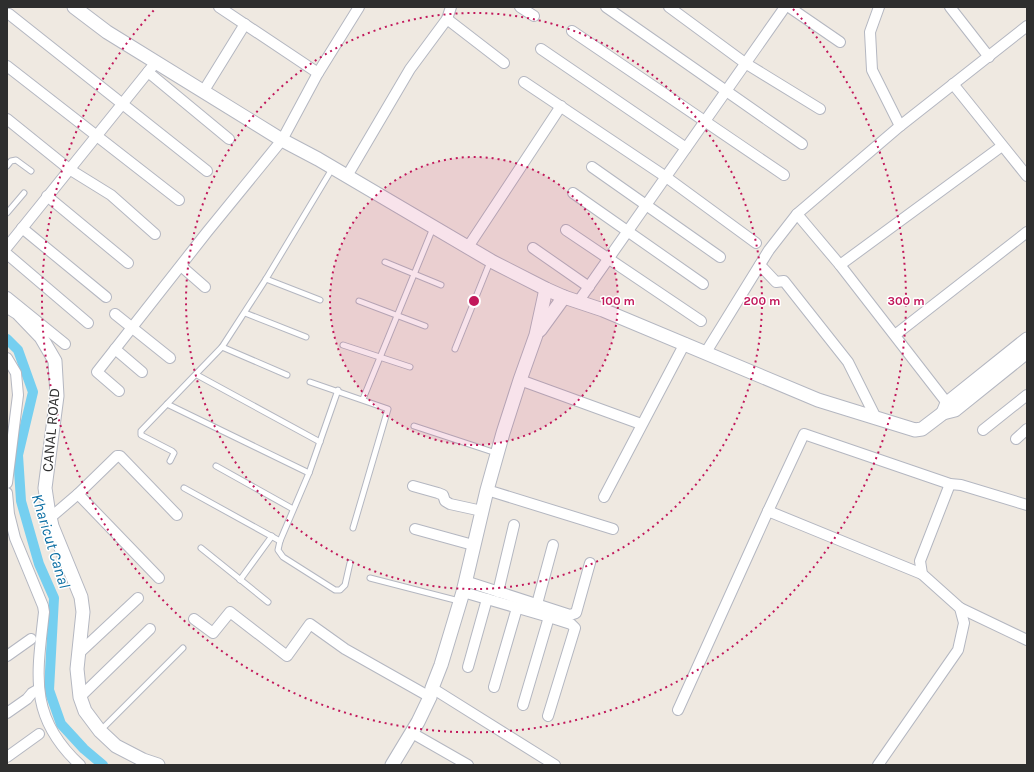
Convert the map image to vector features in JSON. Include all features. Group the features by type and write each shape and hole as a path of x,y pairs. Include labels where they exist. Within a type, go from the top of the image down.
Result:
{"street":[{"path":"74,7 152,67 229,139"},
{"path":"219,7 318,73"},
{"path":"119,391 97,372 282,140 318,73 360,7"},
{"path":"347,176 410,68 447,19 451,7"},
{"path":"520,7 534,16"},
{"path":"606,7 802,144"},
{"path":"669,7 745,63 820,109"},
{"path":"578,302 785,7"},
{"path":"789,7 840,42"},
{"path":"879,7 870,32 872,70 900,126"},
{"path":"950,7 989,56"},
{"path":"9,14 207,171"},
{"path":"447,19 504,63"},
{"path":"203,92 246,24"},
{"path":"706,352 760,265 797,214 900,126 1027,26"},
{"path":"572,31 784,175"},
{"path":"541,49 686,148"},
{"path":"7,66 179,200"},
{"path":"152,67 203,92 433,228 546,290 603,310 685,343 818,400 915,430 922,429 1027,339"},
{"path":"7,247 152,67"},
{"path":"524,82 666,177 756,243"},
{"path":"953,84 1027,176"},
{"path":"468,247 561,106"},
{"path":"7,119 69,169 111,195 155,234"},
{"path":"840,265 1002,146"},
{"path":"592,167 720,257"},
{"path":"573,193 703,284"},
{"path":"47,196 128,263"},
{"path":"797,214 840,265 895,335 945,408 955,410 1027,352"},
{"path":"22,228 106,297"},
{"path":"566,230 700,321"},
{"path":"895,335 1027,232"},
{"path":"533,248 589,287"},
{"path":"7,254 88,323"},
{"path":"760,265 776,282 784,281 844,356 876,418"},
{"path":"181,266 205,287"},
{"path":"392,765 412,733 431,692 441,664 462,592 497,453 536,335 546,290"},
{"path":"7,297 65,344"},
{"path":"536,335 564,297"},
{"name":"CANAL ROAD","path":"7,306 18,313 41,337 54,361 57,396 46,488 52,526 81,597 83,612 77,669 80,697 85,712 100,731 116,746 143,760 158,765"},
{"path":"115,314 170,358"},
{"path":"604,497 641,424 685,343"},
{"path":"115,349 142,372"},
{"path":"7,358 16,373 18,395 7,483"},
{"path":"520,380 641,424"},
{"path":"982,430 1027,395"},
{"path":"1016,439 1027,429"},
{"path":"678,710 804,434 950,484 962,485 1027,505"},
{"path":"50,518 118,456 120,456 177,515"},
{"path":"922,574 920,561 950,484"},
{"path":"413,486 443,495 445,501 450,504 482,511"},
{"path":"487,490 613,529"},
{"path":"7,493 10,530 15,538 43,606 44,612 38,668 40,701 51,730 71,757 80,765"},
{"path":"78,494 159,578"},
{"path":"768,511 922,574 960,608 1027,640"},
{"path":"498,592 514,525"},
{"path":"415,529 473,544"},
{"path":"537,604 553,545"},
{"path":"462,592 498,592 570,615 576,613 590,563"},
{"path":"462,592 571,624 574,628 548,716"},
{"path":"78,654 138,598"},
{"path":"468,667 487,599"},
{"path":"494,686 518,608"},
{"path":"878,765 958,650 964,623 960,608"},
{"path":"194,619 213,633 230,612 287,656 310,624 345,649 431,692 555,765"},
{"path":"523,705 549,617"},
{"path":"80,697 150,629"},
{"path":"7,656 31,639"},
{"path":"7,714 39,688"},
{"path":"412,733 468,765"},
{"path":"7,757 39,734"}],"lane":[{"path":"7,166 11,161 16,160 31,171"},
{"path":"170,461 174,453 141,435 141,431 197,375 222,347 245,313 333,168"},
{"path":"7,213 24,193"},
{"path":"363,399 433,228"},
{"path":"455,349 491,261"},
{"path":"385,262 441,284"},
{"path":"266,279 320,300"},
{"path":"359,301 425,326"},
{"path":"245,313 306,337"},
{"path":"343,346 410,367"},
{"path":"222,347 287,375"},
{"path":"197,375 320,442"},
{"path":"310,382 338,390 388,408 352,528"},
{"path":"338,390 309,473 280,541 278,550 283,557 335,590 340,590 345,585 350,563"},
{"path":"167,404 309,473"},
{"path":"414,426 497,453"},
{"path":"216,466 293,509"},
{"path":"184,488 280,541"},
{"path":"240,580 272,536"},
{"path":"201,548 268,602"},
{"path":"370,578 462,592"},
{"path":"100,731 183,648"}],"waterway":[{"name":"Kharicut Canal","path":"7,339 18,350 33,392 18,455 21,501 39,564 54,598 49,690 61,724 84,749 103,765"}]}
